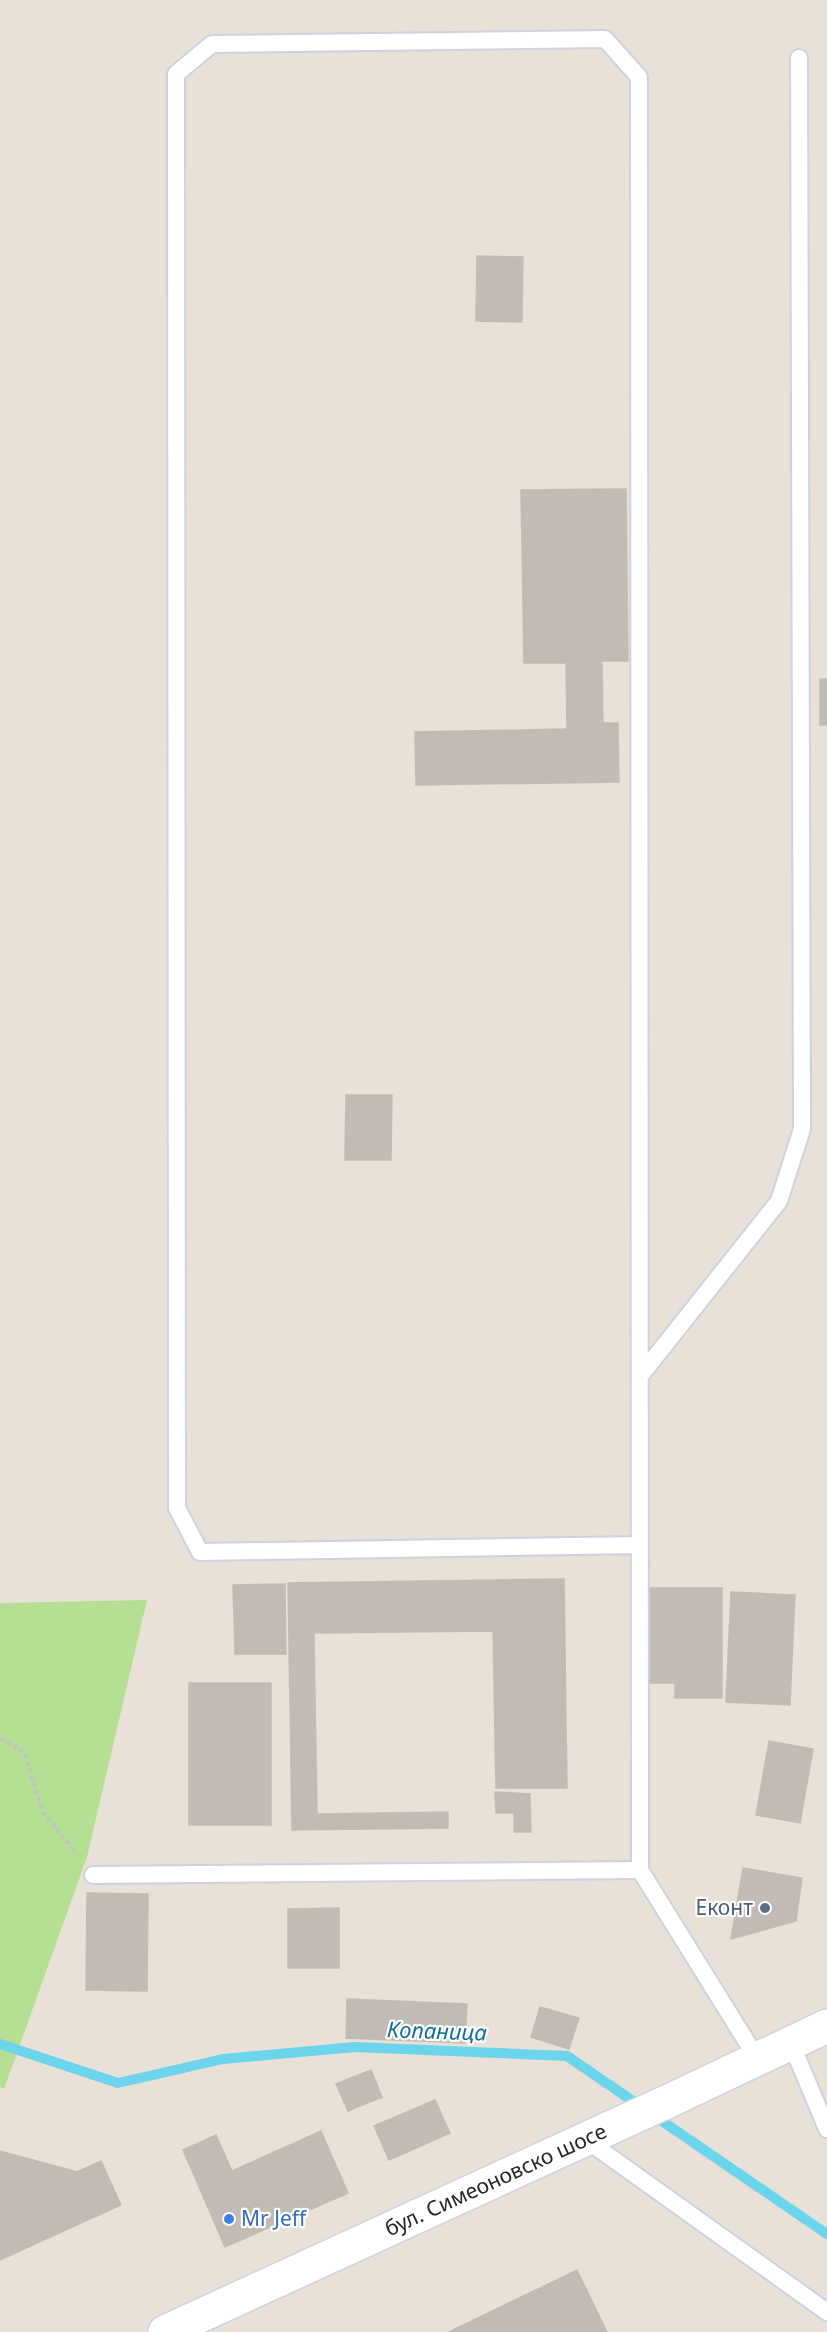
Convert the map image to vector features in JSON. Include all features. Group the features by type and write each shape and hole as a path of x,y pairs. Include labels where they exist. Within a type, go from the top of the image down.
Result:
{"street":[{"name":"бул. Симеоновско шосе","path":"165,2332 758,2060 827,2026"}],"lane":[{"path":"640,1545 200,1552 177,1508 176,74 212,44 605,39 639,77 640,1376 640,1545 640,1870 758,2060"},
{"path":"640,1376 779,1201 802,1129 799,58"},
{"path":"93,1875 640,1870"},
{"path":"791,2043 827,2129"},
{"path":"585,2139 827,2312"}],"path":[{"path":"0,1738 24,1752 43,1812 93,1875"}],"green space":[{"path":"147,1600 87,1857 4,2089 0,2087 0,1603"}],"building":[{"path":"477,256 523,257 522,322 476,321"},
{"path":"626,489 628,661 602,661 603,723 618,723 619,782 416,785 415,732 567,729 566,663 524,663 521,490"},
{"path":"820,679 827,679 827,725 820,725"},
{"path":"346,1095 392,1095 391,1160 345,1160"},
{"path":"564,1579 567,1788 496,1788 493,1631 314,1633 317,1814 448,1812 448,1828 292,1830 288,1583"},
{"path":"285,1584 286,1654 235,1654 233,1585"},
{"path":"648,1588 675,1588 675,1683 647,1683"},
{"path":"675,1588 722,1588 722,1698 675,1698"},
{"path":"731,1592 795,1595 790,1705 726,1702"},
{"path":"189,1683 271,1683 271,1825 189,1825"},
{"path":"769,1741 813,1749 800,1823 756,1815"},
{"path":"495,1792 530,1794 531,1832 514,1832 514,1813 496,1813"},
{"path":"743,1868 802,1878 796,1921 731,1939"},
{"path":"87,1893 148,1894 147,1991 86,1990"},
{"path":"339,1908 339,1968 288,1968 288,1909"},
{"path":"347,1999 467,2004 465,2043 346,2038"},
{"path":"540,2007 579,2018 569,2049 531,2037"},
{"path":"371,2070 382,2097 348,2111 336,2084"},
{"path":"435,2100 450,2133 389,2160 374,2126"},
{"path":"321,2131 348,2193 225,2247 183,2150 216,2135 232,2171"},
{"path":"0,2151 77,2172 101,2161 121,2205 0,2260"},
{"path":"577,2270 607,2332 449,2332"}],"waterway":[{"name":"Копаница","path":"0,2044 118,2083 223,2059 355,2047 567,2056 827,2234"}],"place":[{"name":"Еконт","path":"765,1908"},
{"name":"Mr Jeff","path":"229,2219"}]}
